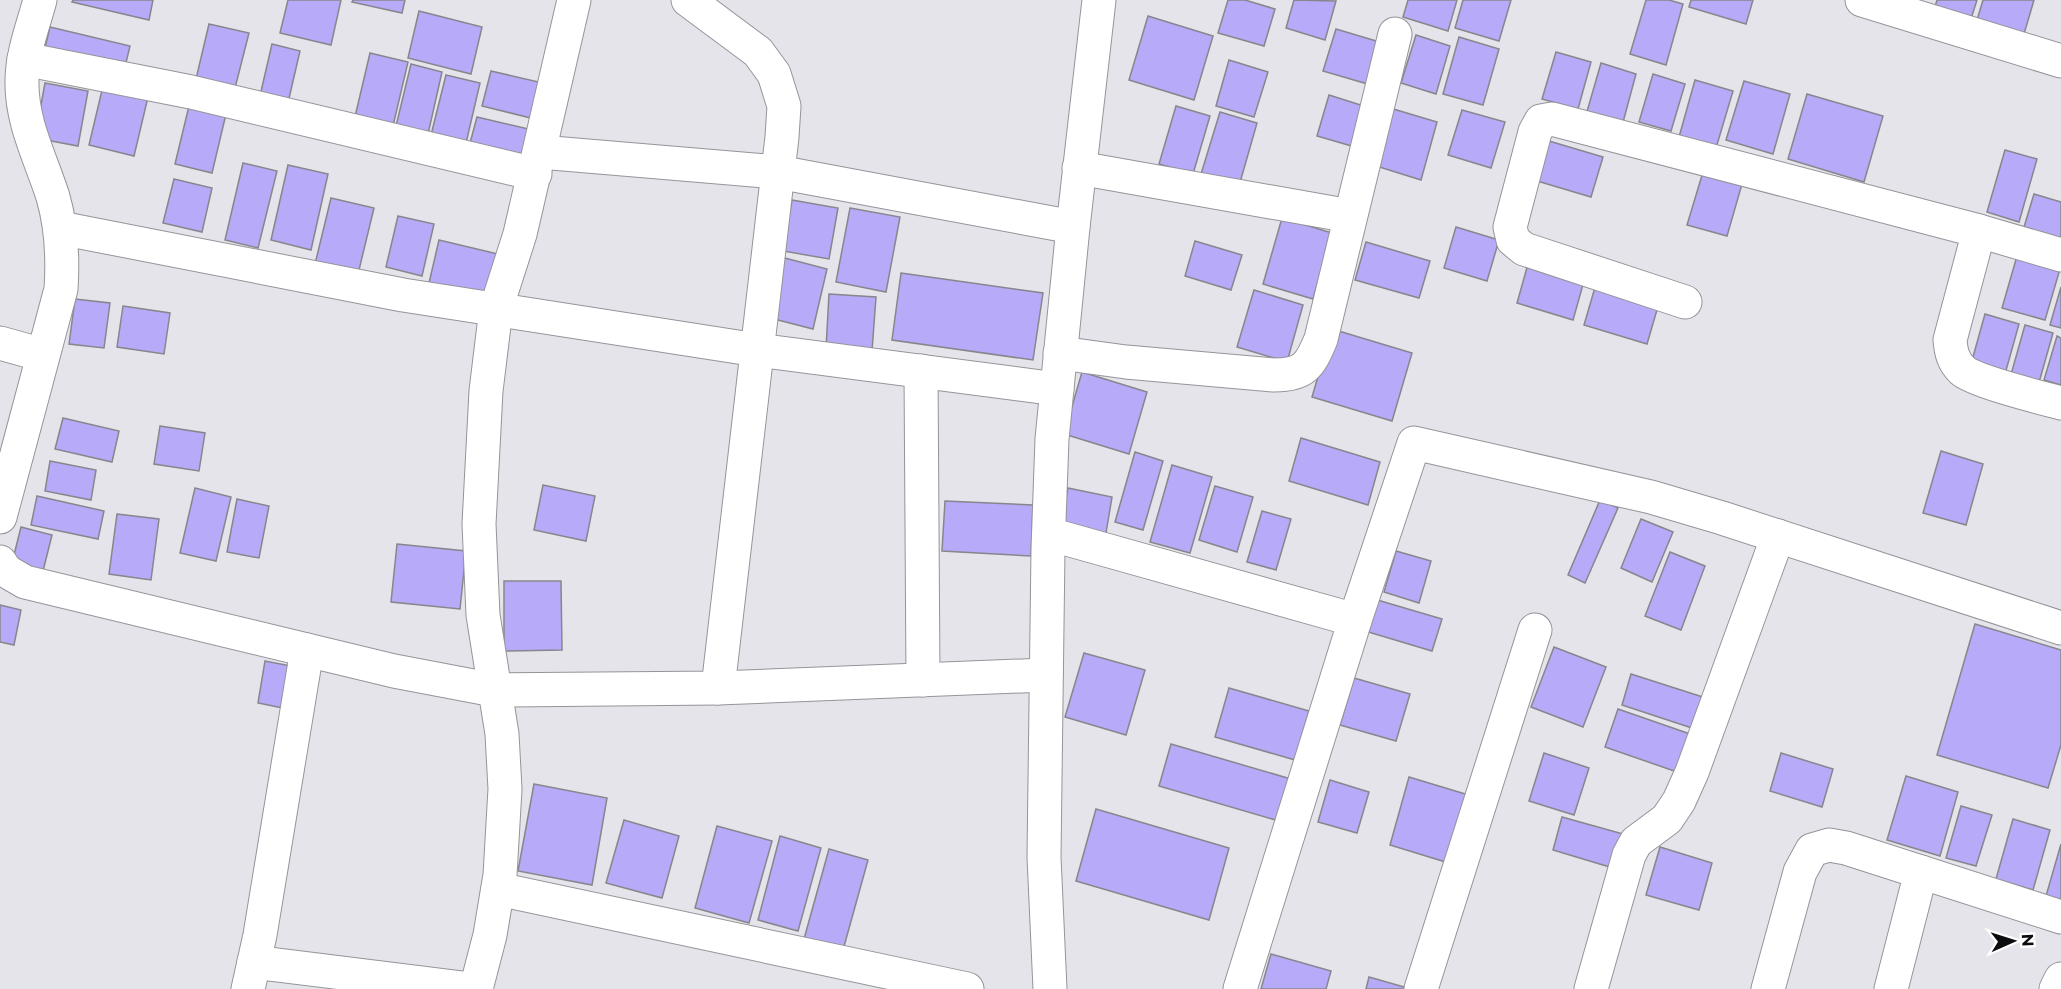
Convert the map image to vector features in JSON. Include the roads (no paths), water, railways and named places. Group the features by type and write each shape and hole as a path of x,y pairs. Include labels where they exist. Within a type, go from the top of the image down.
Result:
{"street":[{"path":"0,517 61,289 63,255 53,198 31,139 12,104 22,82 24,59 40,0"},
{"path":"307,650 260,935 251,975 473,989 490,935 498,889 504,789 502,734 483,615 479,524 486,391 496,309 513,257 538,163 574,0"},
{"path":"688,0 758,52 774,74 784,106 718,688"},
{"path":"1050,989 1044,857 1052,439 1079,168 1099,0"},
{"path":"1862,0 2061,61"},
{"path":"1060,352 1126,362 1274,375 1285,375 1303,370 1313,360 1321,339 1395,34"},
{"path":"24,59 538,163 778,172 1073,227"},
{"path":"1685,302 1524,249 1513,240 1510,227 1535,132 1541,121 1552,119 2061,255"},
{"path":"1079,168 1350,216"},
{"path":"60,228 393,293 757,350 1057,389"},
{"path":"1978,231 1950,340 1952,357 1964,371 1985,380 2061,403"},
{"path":"0,343 44,355"},
{"path":"921,371 923,680"},
{"path":"1240,989 1355,620 1414,443 1651,497 2061,628"},
{"path":"1049,534 1355,620"},
{"path":"1591,989 1629,855 1636,843 1667,819 1683,791 1778,536"},
{"path":"0,562 6,571 25,582 394,671 494,690 718,688 1046,675"},
{"path":"1421,989 1535,630"},
{"path":"1768,989 1800,872 1812,849 1829,845 1846,848 2061,917"},
{"path":"1891,989 1921,872"},
{"path":"498,889 967,989"},
{"path":"2056,989 2061,979"}]}
